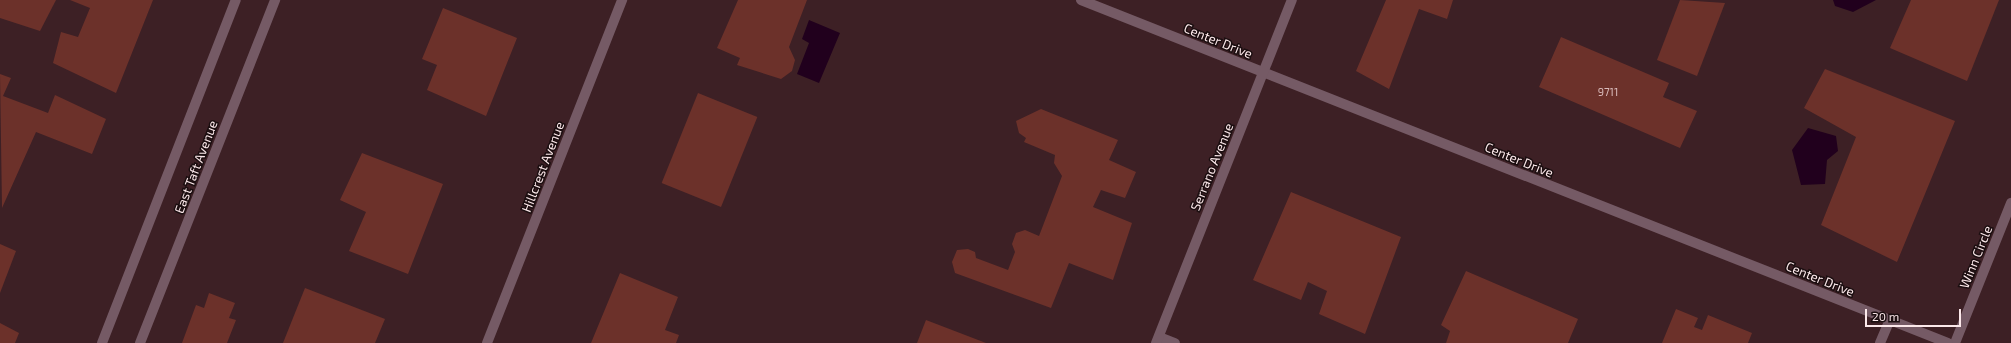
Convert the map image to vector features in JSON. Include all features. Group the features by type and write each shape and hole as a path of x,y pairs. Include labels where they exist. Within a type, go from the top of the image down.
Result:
{"street":[{"name":"East Taft Avenue","path":"102,343 236,0"},
{"name":"East Taft Avenue","path":"140,343 275,0"},
{"name":"Hillcrest Avenue","path":"487,343 622,0"},
{"name":"Center Drive","path":"1081,0 1948,343"},
{"name":"Serrano Avenue","path":"1157,340 1292,0"},
{"name":"Winn Circle","path":"1955,343 2011,203"},
{"path":"1880,343 1890,320"},
{"path":"1157,340 1175,343"}],"shaded area":[{"path":"1833,0 1876,0 1853,12 1835,6"},
{"path":"809,20 840,33 819,83 797,74 809,43 802,39"},
{"path":"1808,128 1836,136 1838,151 1827,160 1825,184 1801,185 1792,150"}],"building":[{"path":"0,0 56,0 40,31 0,18"},
{"path":"70,0 153,0 116,93 53,63 61,32 78,37 90,8"},
{"path":"738,0 807,0 789,47 795,60 792,71 781,79 737,65 740,58 717,48"},
{"path":"1386,0 1453,0 1447,19 1419,9 1389,89 1356,71"},
{"path":"1680,0 1725,3 1697,76 1657,60"},
{"path":"1911,0 1999,0 1967,81 1890,48"},
{"path":"443,8 517,38 486,116 427,90 437,65 422,59"},
{"path":"1561,37 1669,83 1663,97 1697,111 1680,148 1539,87"},
{"path":"1825,69 1955,121 1897,262 1821,225 1856,137 1804,108"},
{"path":"0,74 11,78 3,96 48,113 55,95 106,119 92,154 36,132 2,208"},
{"path":"698,93 757,117 721,207 662,183"},
{"path":"1041,109 1118,140 1109,160 1136,172 1125,198 1101,190 1093,207 1132,223 1113,280 1069,263 1051,308 955,273 952,262 957,250 968,249 975,252 976,258 1008,270 1015,252 1012,244 1016,233 1025,230 1039,236 1062,176 1054,163 1055,155 1024,142 1026,138 1019,133 1016,121"},
{"path":"362,153 443,184 408,274 349,251 366,212 340,200"},
{"path":"1291,192 1401,237 1365,334 1319,314 1327,291 1308,282 1301,300 1253,280"},
{"path":"0,244 16,251 0,293"},
{"path":"1466,271 1578,319 1568,343 1446,343 1450,331 1441,325"},
{"path":"620,273 678,297 665,330 679,335 676,343 591,343"},
{"path":"305,288 385,319 375,343 283,343"},
{"path":"209,293 235,303 229,318 236,320 227,343 182,343 196,305 204,308"},
{"path":"1676,309 1698,318 1694,327 1702,330 1708,315 1752,333 1748,343 1662,343"},
{"path":"926,320 986,343 917,343"},
{"path":"0,323 19,333 15,343 0,343"}]}
